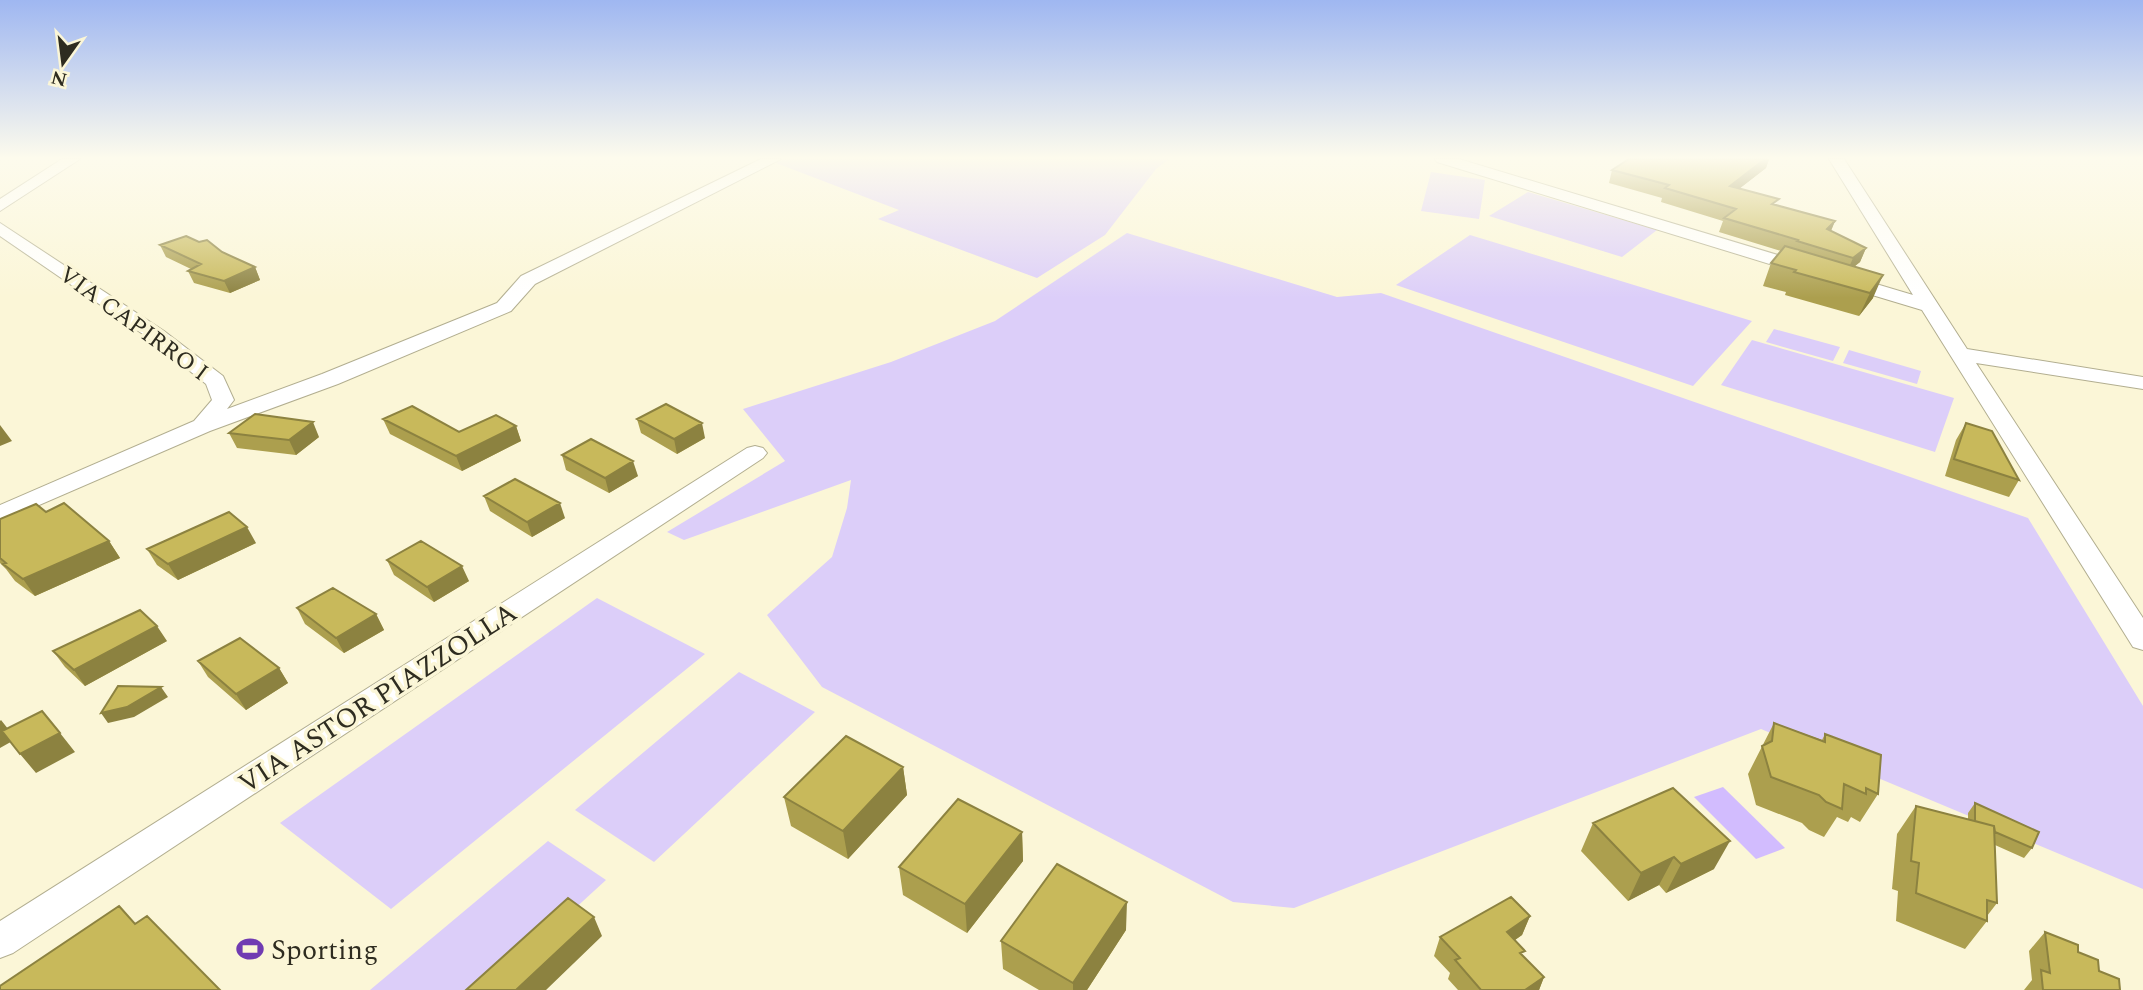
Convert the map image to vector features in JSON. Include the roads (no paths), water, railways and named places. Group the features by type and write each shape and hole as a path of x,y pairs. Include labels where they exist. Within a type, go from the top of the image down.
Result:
{"street":[{"path":"202,426 331,379 505,307 528,280 680,205"},
{"path":"1595,205 1929,306"},
{"path":"1865,205 2143,640"},
{"name":"VIA CAPIRRO I","path":"0,229 157,335 215,381 223,400 202,426 0,514"},
{"path":"1960,354 2143,383"},
{"name":"VIA ASTOR PIAZZOLLA","path":"0,941 755,453"}],"place":[{"name":"Sporting","path":"250,949"}]}
